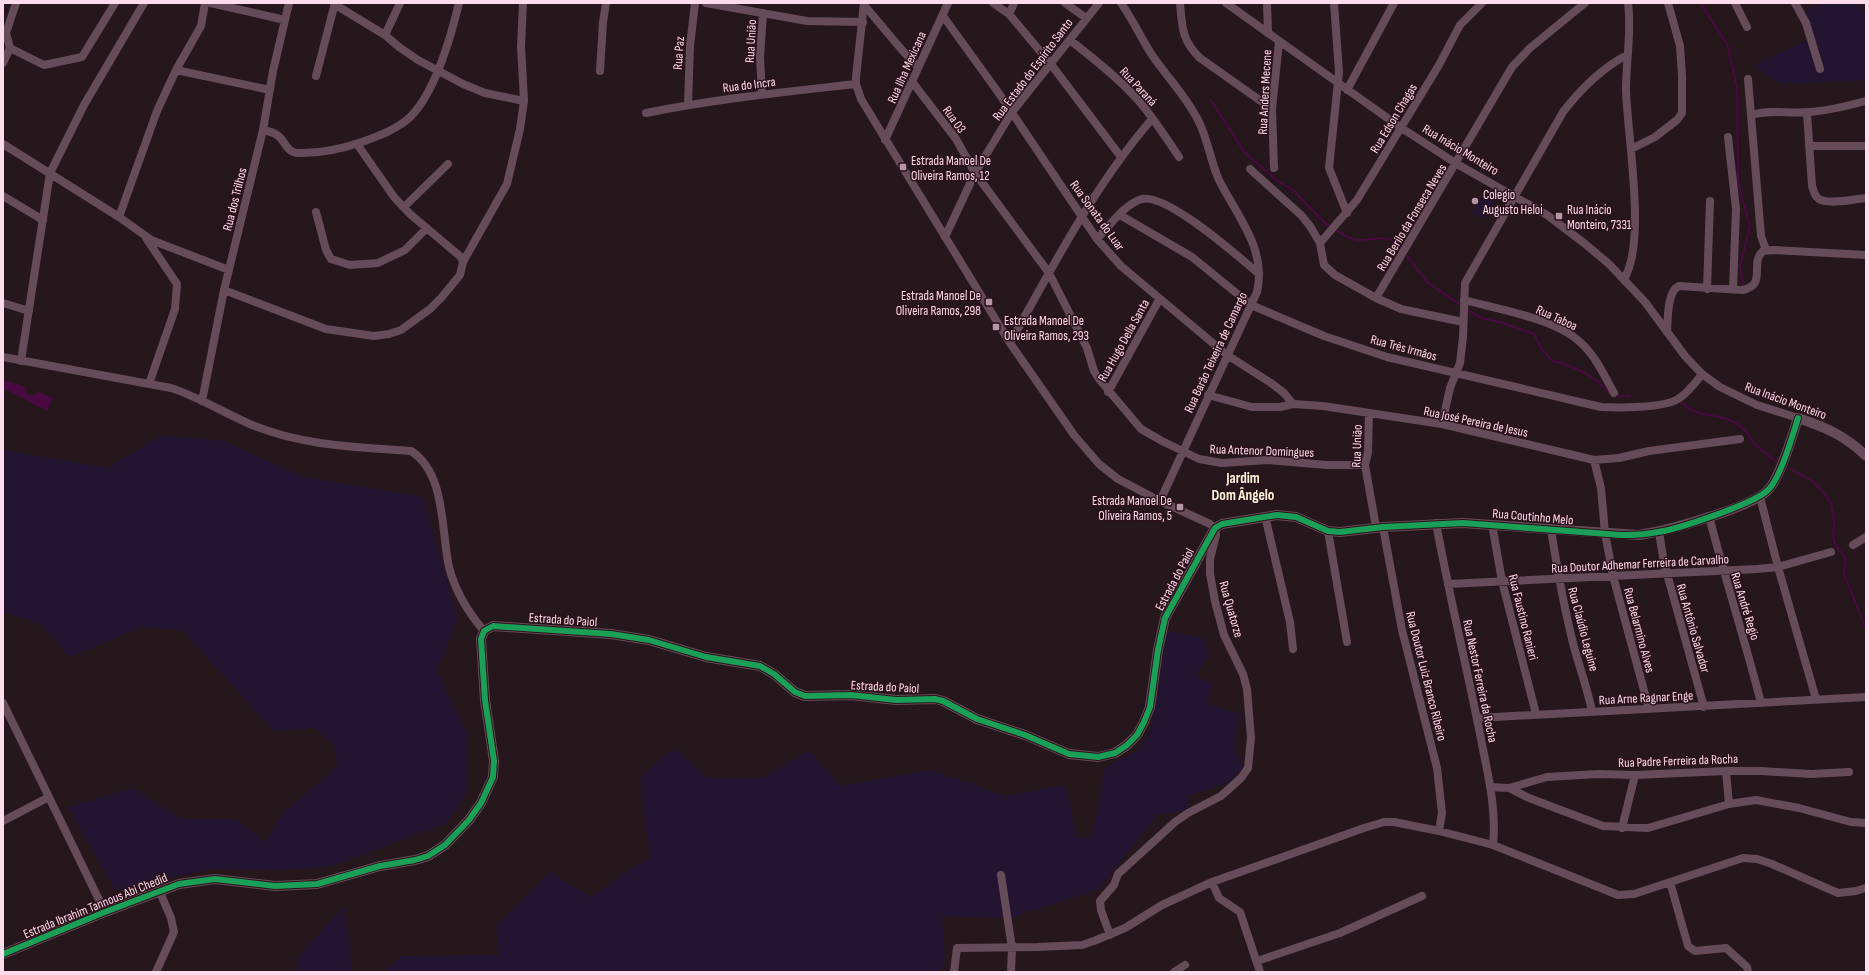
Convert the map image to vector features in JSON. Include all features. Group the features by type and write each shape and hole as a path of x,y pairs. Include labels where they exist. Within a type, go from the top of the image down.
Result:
{"street":[{"path":"3,62 10,48 6,33 16,3"},
{"path":"10,48 44,66 82,57 115,3"},
{"path":"21,361 50,173 84,105 144,3"},
{"path":"119,217 157,111 176,70 201,26 205,3"},
{"path":"211,3 285,20"},
{"name":"Rua dos Trilhos","path":"202,401 224,290 263,130 289,3"},
{"path":"385,34 400,3"},
{"path":"263,130 273,132 278,135 286,147 298,153 329,151 357,144 387,132 408,118 417,109 425,96 445,50 459,3"},
{"path":"224,290 326,329 374,336 389,334 401,330 430,309 460,276 463,262 507,184 520,129 524,101 521,46 523,3"},
{"path":"600,71 602,22 606,3"},
{"name":"Rua Paz","path":"688,104 690,46 694,3"},
{"path":"706,3 807,21 862,22"},
{"name":"Rua Ilha Mexicana","path":"885,140 913,83 918,67 948,3"},
{"path":"992,3 1009,14 1050,63 1121,157"},
{"path":"1009,14 1014,3"},
{"path":"1065,3 1086,18"},
{"name":"Rua Estado do Espírito Santo","path":"945,237 975,172 1012,112 1099,3"},
{"name":"Rua Barão Teixeira de Camargo","path":"1121,3 1152,55 1192,108 1199,121 1218,176 1256,252 1259,262 1256,292 1251,305 1160,501"},
{"path":"1180,3 1182,25 1186,40 1191,50 1272,109"},
{"name":"Rua Inácio Monteiro","path":"1226,3 1400,127 1457,164 1547,215 1584,243 1624,279 1645,302 1685,356 1702,374 1720,387 1757,405 1824,427 1852,443 1866,456"},
{"path":"1267,3 1268,33"},
{"path":"1334,3 1339,63 1335,118 1330,142 1329,168 1347,213"},
{"path":"1347,90 1394,3"},
{"name":"Rua Edson Chagas","path":"1320,243 1347,213 1373,176 1400,127 1439,65 1460,26 1482,3"},
{"name":"Rua Berilo da Fonseca Neves","path":"1376,298 1457,164 1512,67 1526,52 1586,3"},
{"path":"1624,279 1630,270 1634,242 1631,148 1626,89 1630,22 1628,3"},
{"path":"1631,148 1655,137 1677,120 1682,113 1680,46 1668,3"},
{"path":"1735,3 1747,27"},
{"path":"1795,3 1806,23 1820,69"},
{"path":"316,76 334,4 385,34 400,47 437,71 485,93 524,101"},
{"path":"864,4 856,84 861,99 1010,343 1052,406 1099,464 1118,479 1216,528"},
{"path":"864,4 918,67"},
{"name":"Rua União","path":"762,94 760,57 763,13"},
{"name":"Rua Sonata do Luar","path":"942,16 1012,112 1081,217 1097,239 1121,266 1159,300 1227,355 1271,383 1284,393 1294,404"},
{"name":"Rua Paraná","path":"1070,40 1122,83 1152,119 1179,157"},
{"name":"Rua Anders Mecene","path":"1274,168 1272,109 1279,42"},
{"path":"1442,424 1455,373 1460,363 1464,283 1563,112 1603,70 1627,55"},
{"path":"176,70 270,90"},
{"path":"1748,79 1761,236 1766,250"},
{"name":"Rua 03","path":"913,83 956,140 975,172 1049,273"},
{"name":"Rua do Incra","path":"646,113 688,104 856,84"},
{"path":"1751,115 1765,111 1808,113 1836,109 1866,100"},
{"path":"1808,113 1812,186 1815,195 1820,200 1829,201 1866,198"},
{"path":"1010,343 1081,217 1121,157 1152,119"},
{"path":"1728,137 1736,209 1733,289"},
{"path":"3,144 119,217 150,239 229,270"},
{"path":"357,144 390,192 427,228 461,256 463,262"},
{"path":"1810,146 1866,146"},
{"path":"404,207 448,164"},
{"path":"1250,169 1301,215 1320,243 1324,265 1328,269 1376,298 1401,309 1463,321"},
{"path":"3,196 43,220"},
{"path":"1097,239 1130,206 1137,201 1152,199 1160,202 1194,222 1259,274"},
{"path":"1707,289 1710,200"},
{"path":"316,212 326,250 330,259 350,266 378,263 398,254 405,250 427,228"},
{"name":"Rua Três Irmãos","path":"1120,215 1192,257 1251,305 1324,336 1387,357 1601,407 1632,407 1671,402 1683,396 1702,374"},
{"path":"149,384 175,309 177,284 146,238 150,239"},
{"path":"1667,332 1671,295 1675,288 1679,286 1707,289 1742,290 1752,287 1755,282 1760,253 1766,250 1866,255"},
{"name":"Rua Antenor Domingues","path":"1049,273 1086,348 1094,371 1108,392 1141,428 1183,452 1213,463 1268,460 1327,465 1365,465"},
{"name":"Rua Hugo Della Santa","path":"1108,392 1159,300"},
{"name":"Rua Taboa","path":"1464,302 1530,318 1568,334 1586,347 1614,393"},
{"path":"3,303 29,311"},
{"path":"3,357 171,388 252,425 300,440 324,445 411,451 420,457 431,473 442,516 447,557 452,578 465,606 483,635"},
{"name":"Rua José Pereira de Jesus","path":"1208,395 1252,407 1280,407 1294,404 1346,408 1442,424 1594,460 1618,458 1648,451 1740,439"},
{"name":"Rua União","path":"1369,413 1368,452 1365,465 1379,527"},
{"name":"Rua Coutinho Melo","path":"1216,528 1227,523 1278,515 1296,517 1328,531 1340,532 1379,527 1436,523 1492,524 1638,535 1659,532 1709,516 1760,497 1769,489 1776,477 1798,418"},
{"name":"Rua Belarmino Alves","path":"1594,460 1601,488 1605,533 1613,576 1649,709"},
{"path":"1760,497 1778,567 1816,699"},
{"path":"1265,516 1290,622 1293,649"},
{"name":"Rua André Regio","path":"1709,516 1722,570 1746,643 1761,703"},
{"name":"Rua Nestor Ferreira da Rocha","path":"1436,523 1490,787 1494,822 1493,846"},
{"name":"Rua Faustino Ranieri","path":"1492,524 1502,581 1536,714"},
{"name":"Rua Doutor Luiz Branco Ribeiro","path":"1379,527 1402,630 1437,768 1442,813 1439,831"},
{"name":"Estrada do Paiol","path":"483,635 493,626 505,626 611,634 649,640 706,657 760,666 774,674 795,692 805,696 851,695 896,700 935,699 943,701 977,719 1025,735 1069,754 1098,757 1115,753 1127,745 1137,734 1144,722 1150,707 1161,632 1165,618 1216,528"},
{"name":"Rua Quatorze","path":"1110,935 1101,910 1100,901 1114,885 1118,874 1163,833 1188,813 1221,796 1241,778 1248,768 1250,755 1250,718 1247,689 1243,674 1224,635 1212,585 1210,559 1216,535 1216,528"},
{"name":"Rua Claúdio Leguine","path":"1551,529 1558,579 1574,646 1588,689 1592,712"},
{"path":"1328,531 1347,642"},
{"name":"Rua Antônio Salvador","path":"1659,532 1666,574 1704,706"},
{"path":"1853,545 1866,537"},
{"name":"Rua Doutor Adhemar Ferreira de Carvalho","path":"1448,584 1666,574 1778,567 1832,552"},
{"name":"Estrada Ibrahim Tannous Abi Chedid","path":"3,954 159,890 196,880 215,879 275,886 317,884 380,866 415,860 428,856 445,844 469,820 481,803 493,777 494,762 485,700 483,635"},
{"name":"Rua Arne Ragnar Enge","path":"1477,718 1816,699 1866,698"},
{"path":"3,703 105,912"},
{"name":"Rua Padre Ferreira da Rocha","path":"1490,787 1509,788 1548,777 1598,774 1634,775 1761,770 1811,774 1849,772"},
{"path":"1726,771 1729,804"},
{"path":"1622,828 1634,775"},
{"name":"Rua Padre Ferreira da Rocha","path":"1509,788 1529,798 1593,824 1622,828 1659,826 1729,804 1756,800 1851,822 1866,823"},
{"path":"3,821 49,797"},
{"path":"954,972 957,948 1012,948 1082,945 1125,928 1162,905 1212,882 1374,824 1394,822 1439,831 1493,846 1618,895 1634,894 1743,858 1751,857 1772,864 1838,893 1866,888"},
{"path":"1001,876 1012,948 1011,972"},
{"path":"1212,882 1219,898 1240,912 1260,972"},
{"path":"1670,882 1688,946 1695,951 1726,948 1747,967 1748,972"},
{"path":"156,972 174,932 171,918 159,890"},
{"path":"1257,961 1340,933 1422,896"},
{"path":"1174,972 1185,965"}],"shaded area":[{"path":"1820,3 1854,3 1865,11 1864,3 1866,3 1866,80 1781,84 1753,65 1811,39 1797,16"},
{"path":"1486,190 1498,196 1484,220 1472,213"},
{"path":"3,380 24,386 26,394 32,396 38,392 53,398 47,411 3,388"},
{"path":"160,435 224,441 304,477 423,497 458,618 437,671 467,734 467,792 446,823 333,866 284,870 212,869 115,890 68,807 132,788 182,819 235,819 266,842 281,815 338,766 333,743 313,728 274,731 182,630 142,627 69,657 41,624 3,612 3,450 109,468"},
{"path":"1167,631 1204,638 1208,657 1195,676 1212,683 1207,704 1240,714 1233,746 1243,768 1228,783 1190,795 1187,810 1157,815 1099,889 1011,918 942,916 945,963 937,972 386,972 400,956 499,955 496,926 550,872 590,897 650,857 640,777 674,748 708,778 761,778 809,750 840,786 931,770 1005,796 1065,785 1078,839 1093,835 1105,767 1138,750 1151,731"},
{"path":"343,907 350,944 351,972 295,972 300,955"}],"waterway":[{"path":"1700,3 1727,44 1737,87 1738,183 1750,226 1740,266 1743,284"},
{"path":"1210,99 1245,153 1279,182 1293,190 1330,228"},
{"path":"1337,231 1355,240 1385,238 1395,242 1400,247"},
{"path":"1407,256 1428,283 1462,306"},
{"path":"1467,309 1472,313 1488,320 1503,323 1534,334 1541,348 1552,361 1567,365 1585,373 1596,380 1610,393 1621,396 1630,396"},
{"path":"1681,401 1687,407 1699,413 1725,418 1738,424 1758,447 1776,461"},
{"path":"1789,468 1812,481 1831,503 1834,521 1833,536 1835,544 1845,557 1844,574 1866,629"}],"cycle path":[{"path":"3,954 105,912 179,884 215,879 275,886 317,884 380,866 415,860 428,856 445,845 469,820 481,803 493,777 494,761 485,700 481,639 484,631 493,626 611,634 649,640 706,657 760,666 774,674 795,692 805,696 851,695 896,700 935,699 943,701 977,719 1025,735 1069,754 1098,757 1115,753 1127,745 1137,735 1144,722 1150,707 1158,650 1165,618 1215,528 1222,524 1277,515 1296,517 1328,531 1340,532 1383,527 1463,523 1621,535 1653,533 1668,530 1716,515 1762,495 1769,489 1778,475 1798,418"}],"place":[{"name":"Estrada Manoel De Oliveira Ramos, 12","path":"903,167"},
{"name":"Colegio Augusto Heloi","path":"1475,201"},
{"name":"Rua Inácio Monteiro, 7331","path":"1559,216"},
{"name":"Estrada Manoel De Oliveira Ramos, 298","path":"989,302"},
{"name":"Estrada Manoel De Oliveira Ramos, 293","path":"996,327"},
{"name":"Estrada Manoel De Oliveira Ramos, 5","path":"1180,507"}],"district":[{"name":"Jardim Dom Ângelo","path":"1243,486"}]}
